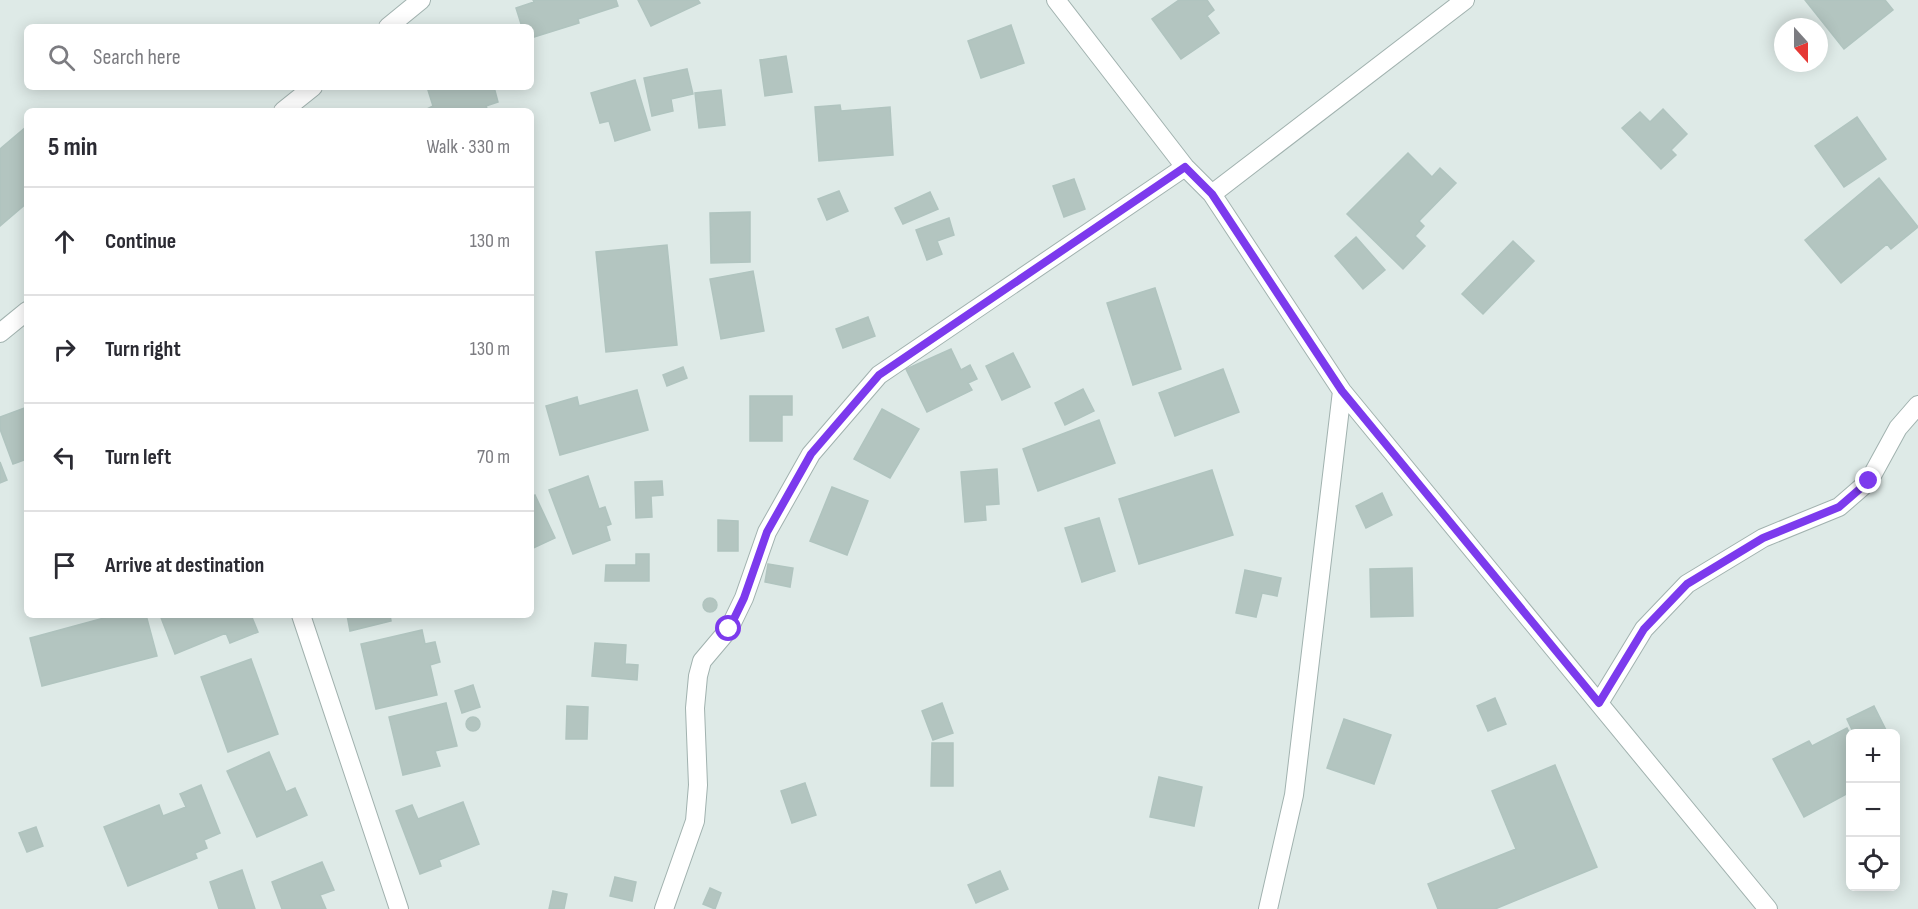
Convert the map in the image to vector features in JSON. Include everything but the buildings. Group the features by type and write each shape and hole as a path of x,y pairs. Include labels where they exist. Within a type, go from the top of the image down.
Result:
{"street":[{"path":"392,24 421,0"},
{"path":"1056,0 1185,167 1212,194 1342,391 1768,909"},
{"path":"1212,194 1465,0"},
{"path":"287,108 309,90"},
{"path":"664,909 695,821 698,785 695,708 702,661 729,629 744,598 767,532 811,454 879,375 1185,167"},
{"path":"0,333 24,314"},
{"path":"1268,909 1294,795 1342,391"},
{"path":"1599,703 1644,629 1687,584 1763,538 1839,507 1869,481 1898,428 1915,408"},
{"path":"302,618 399,909"}],"route":[{"path":"729,629 744,598 767,532 811,454 879,375 1185,167 1212,194 1342,391 1599,703 1644,629 1687,584 1763,538 1839,507 1869,481"}]}
